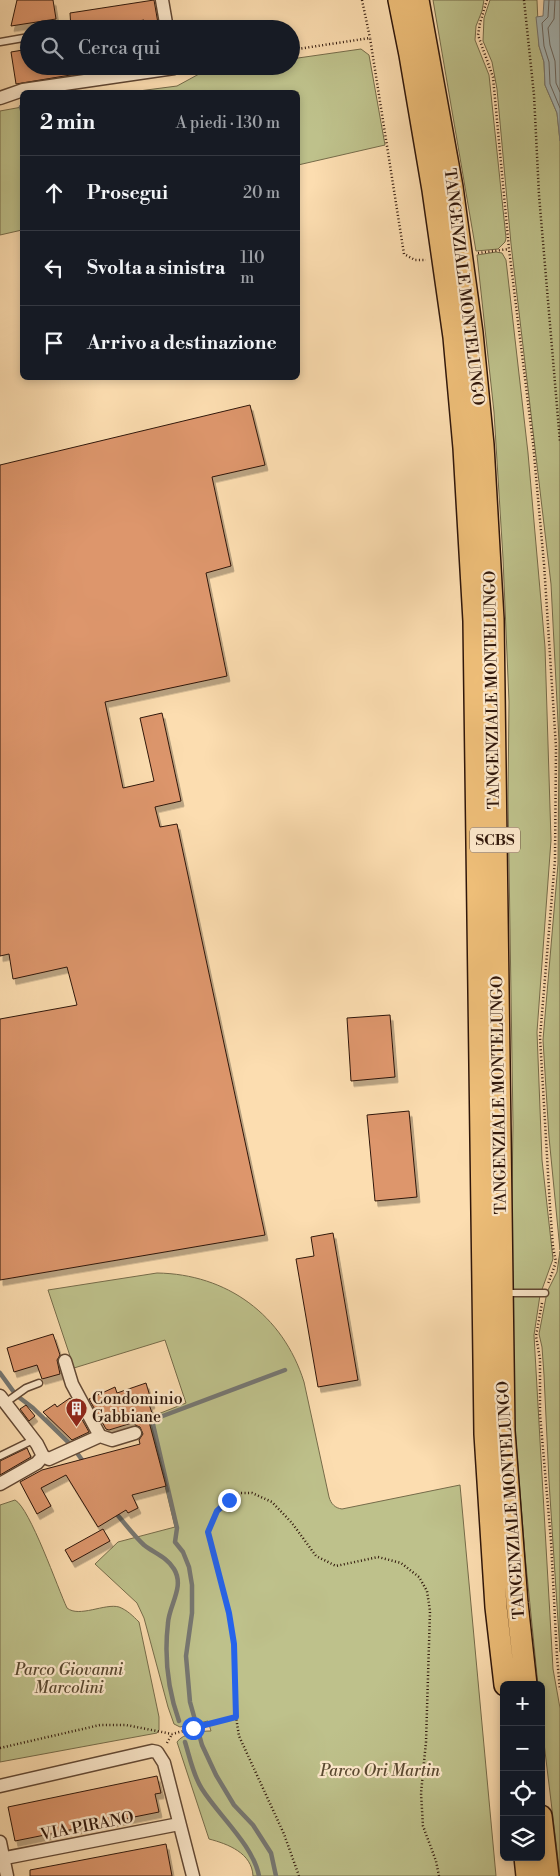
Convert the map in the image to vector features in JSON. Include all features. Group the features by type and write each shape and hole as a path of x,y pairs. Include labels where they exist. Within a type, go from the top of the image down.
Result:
{"highway":[{"name":"TANGENZIALE MONTELUNGO","path":"399,0 433,190 454,338 464,448 474,621 485,1434 496,1607 505,1681"},
{"name":"TANGENZIALE MONTELUNGO","path":"418,0 452,187 472,333 483,445 493,619 504,1431 509,1516 526,1681"},
{"path":"545,1850 548,1876"},
{"path":"525,1861 527,1876"}],"street":[{"path":"162,0 165,20"},
{"path":"23,90 126,75"},
{"path":"0,98 20,91"},
{"path":"65,1360 72,1384 100,1436"},
{"path":"3,1400 43,1456 49,1459 100,1436 112,1440 134,1434"},
{"path":"0,1484 37,1463 43,1456"},
{"path":"0,1786 152,1751 157,1752 164,1763 194,1876"},
{"name":"VIA PIRANO","path":"2,1859 179,1824"},
{"path":"0,1842 7,1876"}],"lane":[{"path":"0,42 20,39"},
{"path":"502,1293 545,1293"},
{"path":"3,1400 39,1383"},
{"path":"0,1456 33,1440"}],"path":[{"path":"362,0 370,38 404,254 415,260 428,260"},
{"path":"487,0 478,36 493,77 509,249 533,443 544,564 556,748 555,860 540,1037 549,1198 556,1262 545,1293 536,1336 540,1359 540,1414 551,1541 560,1690"},
{"path":"524,0 534,95 539,195 560,442"},
{"path":"300,49 370,38"},
{"path":"486,252 509,249"},
{"path":"299,1876 284,1834 239,1736 236,1717 234,1644 229,1613 208,1532 217,1511 240,1493 252,1493 272,1502 292,1522 316,1556 336,1566 378,1557 401,1563 419,1577 427,1591 430,1611 426,1742 421,1793 422,1826 436,1861 439,1876"},
{"path":"0,1748 100,1725 126,1725 172,1734 236,1717"}],"green space":[{"path":"433,0 484,0 476,26 475,40 489,75 506,238 505,242 498,249 476,251"},
{"path":"490,0 537,0 539,46 544,62 545,85 557,113 560,141 560,1250 549,1137 543,1040 558,864 559,742 551,584 511,244 497,89 492,62 483,41 484,18"},
{"path":"361,49 369,55 385,145 300,165 300,90 146,90 177,86 197,75 300,75 300,58"},
{"path":"20,107 20,230 0,235 0,111"},
{"path":"502,253 506,260 528,453 545,647 551,840 537,1032 542,1160 553,1259 540,1295 534,1335 553,1669 560,1708 560,1876 545,1751 545,1681 538,1681 514,1416 511,1264 513,1124 508,798 509,702 494,412 477,255"},
{"path":"560,1251 560,1652 544,1375 539,1334 547,1292 557,1272"},
{"name":"Parco Ori Martin","path":"157,1273 183,1275 207,1281 229,1290 267,1318 282,1337 295,1358 304,1382 329,1497 335,1507 342,1509 460,1485 496,1876 253,1876 252,1868 244,1856 231,1847 209,1839 177,1742 183,1736 211,1731 208,1721 180,1727 174,1724 144,1618 137,1603 95,1564 118,1542 175,1527 149,1420 153,1416 186,1403 165,1340 74,1368 48,1290"},
{"name":"Parco Giovanni Marcolini","path":"15,1500 21,1506 36,1533 67,1608 78,1612 113,1606 119,1607 127,1611 139,1622 159,1717 159,1730 157,1733 0,1762 0,1505"}],"water":[{"path":"544,0 560,0 560,141 557,113 545,85 544,62 539,46 536,17 543,16"}],"building":[{"path":"17,0 53,0 56,19 20,20 20,25 11,26"},
{"path":"154,0 157,20 70,20 70,13"},
{"path":"20,50 20,75 71,75 16,84 11,52"},
{"path":"250,405 265,465 212,477 231,566 206,573 227,676 105,702 123,788 154,781 140,718 162,713 181,801 155,807 160,827 177,824 265,1235 0,1280 0,1019 77,1005 67,967 13,979 9,954 0,956 0,465"},
{"path":"390,1015 395,1077 351,1081 347,1018"},
{"path":"409,1111 417,1197 375,1201 367,1115"},
{"path":"333,1233 358,1380 318,1387 296,1259 314,1256 311,1237"},
{"path":"53,1334 60,1355 57,1360 60,1374 42,1379 37,1365 14,1372 7,1348"},
{"path":"146,1383 152,1403 149,1404 153,1416 148,1418 166,1486 132,1495 138,1508 128,1513 126,1510 98,1527 66,1475 41,1488 51,1506 37,1514 20,1482 42,1470 140,1444 139,1440 143,1434 140,1427 135,1425 135,1422 109,1430 106,1429 89,1399 115,1387 117,1393"},
{"path":"70,1398 89,1432 72,1440 43,1412 55,1404 57,1407"},
{"path":"26,1405 35,1416 29,1421 20,1409"},
{"path":"27,1448 31,1457 0,1475 0,1461"},
{"path":"103,1529 110,1541 72,1562 65,1550"},
{"path":"157,1776 161,1793 155,1794 159,1812 15,1841 8,1807"},
{"path":"166,1844 172,1876 30,1876 30,1870"}],"waterway":[{"path":"276,1876 271,1853 253,1825 234,1805 216,1775 202,1745 190,1702 186,1656 192,1613 192,1585 189,1567 183,1552 175,1542 177,1528 152,1420 285,1370"},
{"path":"0,1373 16,1395 33,1408 72,1446 85,1464"},
{"path":"114,1511 144,1545 168,1561 177,1576 177,1589 169,1616 166,1648 172,1697 179,1721"},
{"path":"185,1742 199,1784 243,1842 256,1864 259,1876"}],"place":[{"name":"Condominio Gabbiane","path":"76,1427"}],"route":[{"path":"193,1728 236,1717 234,1644 229,1613 208,1532 217,1511 229,1500"}]}
